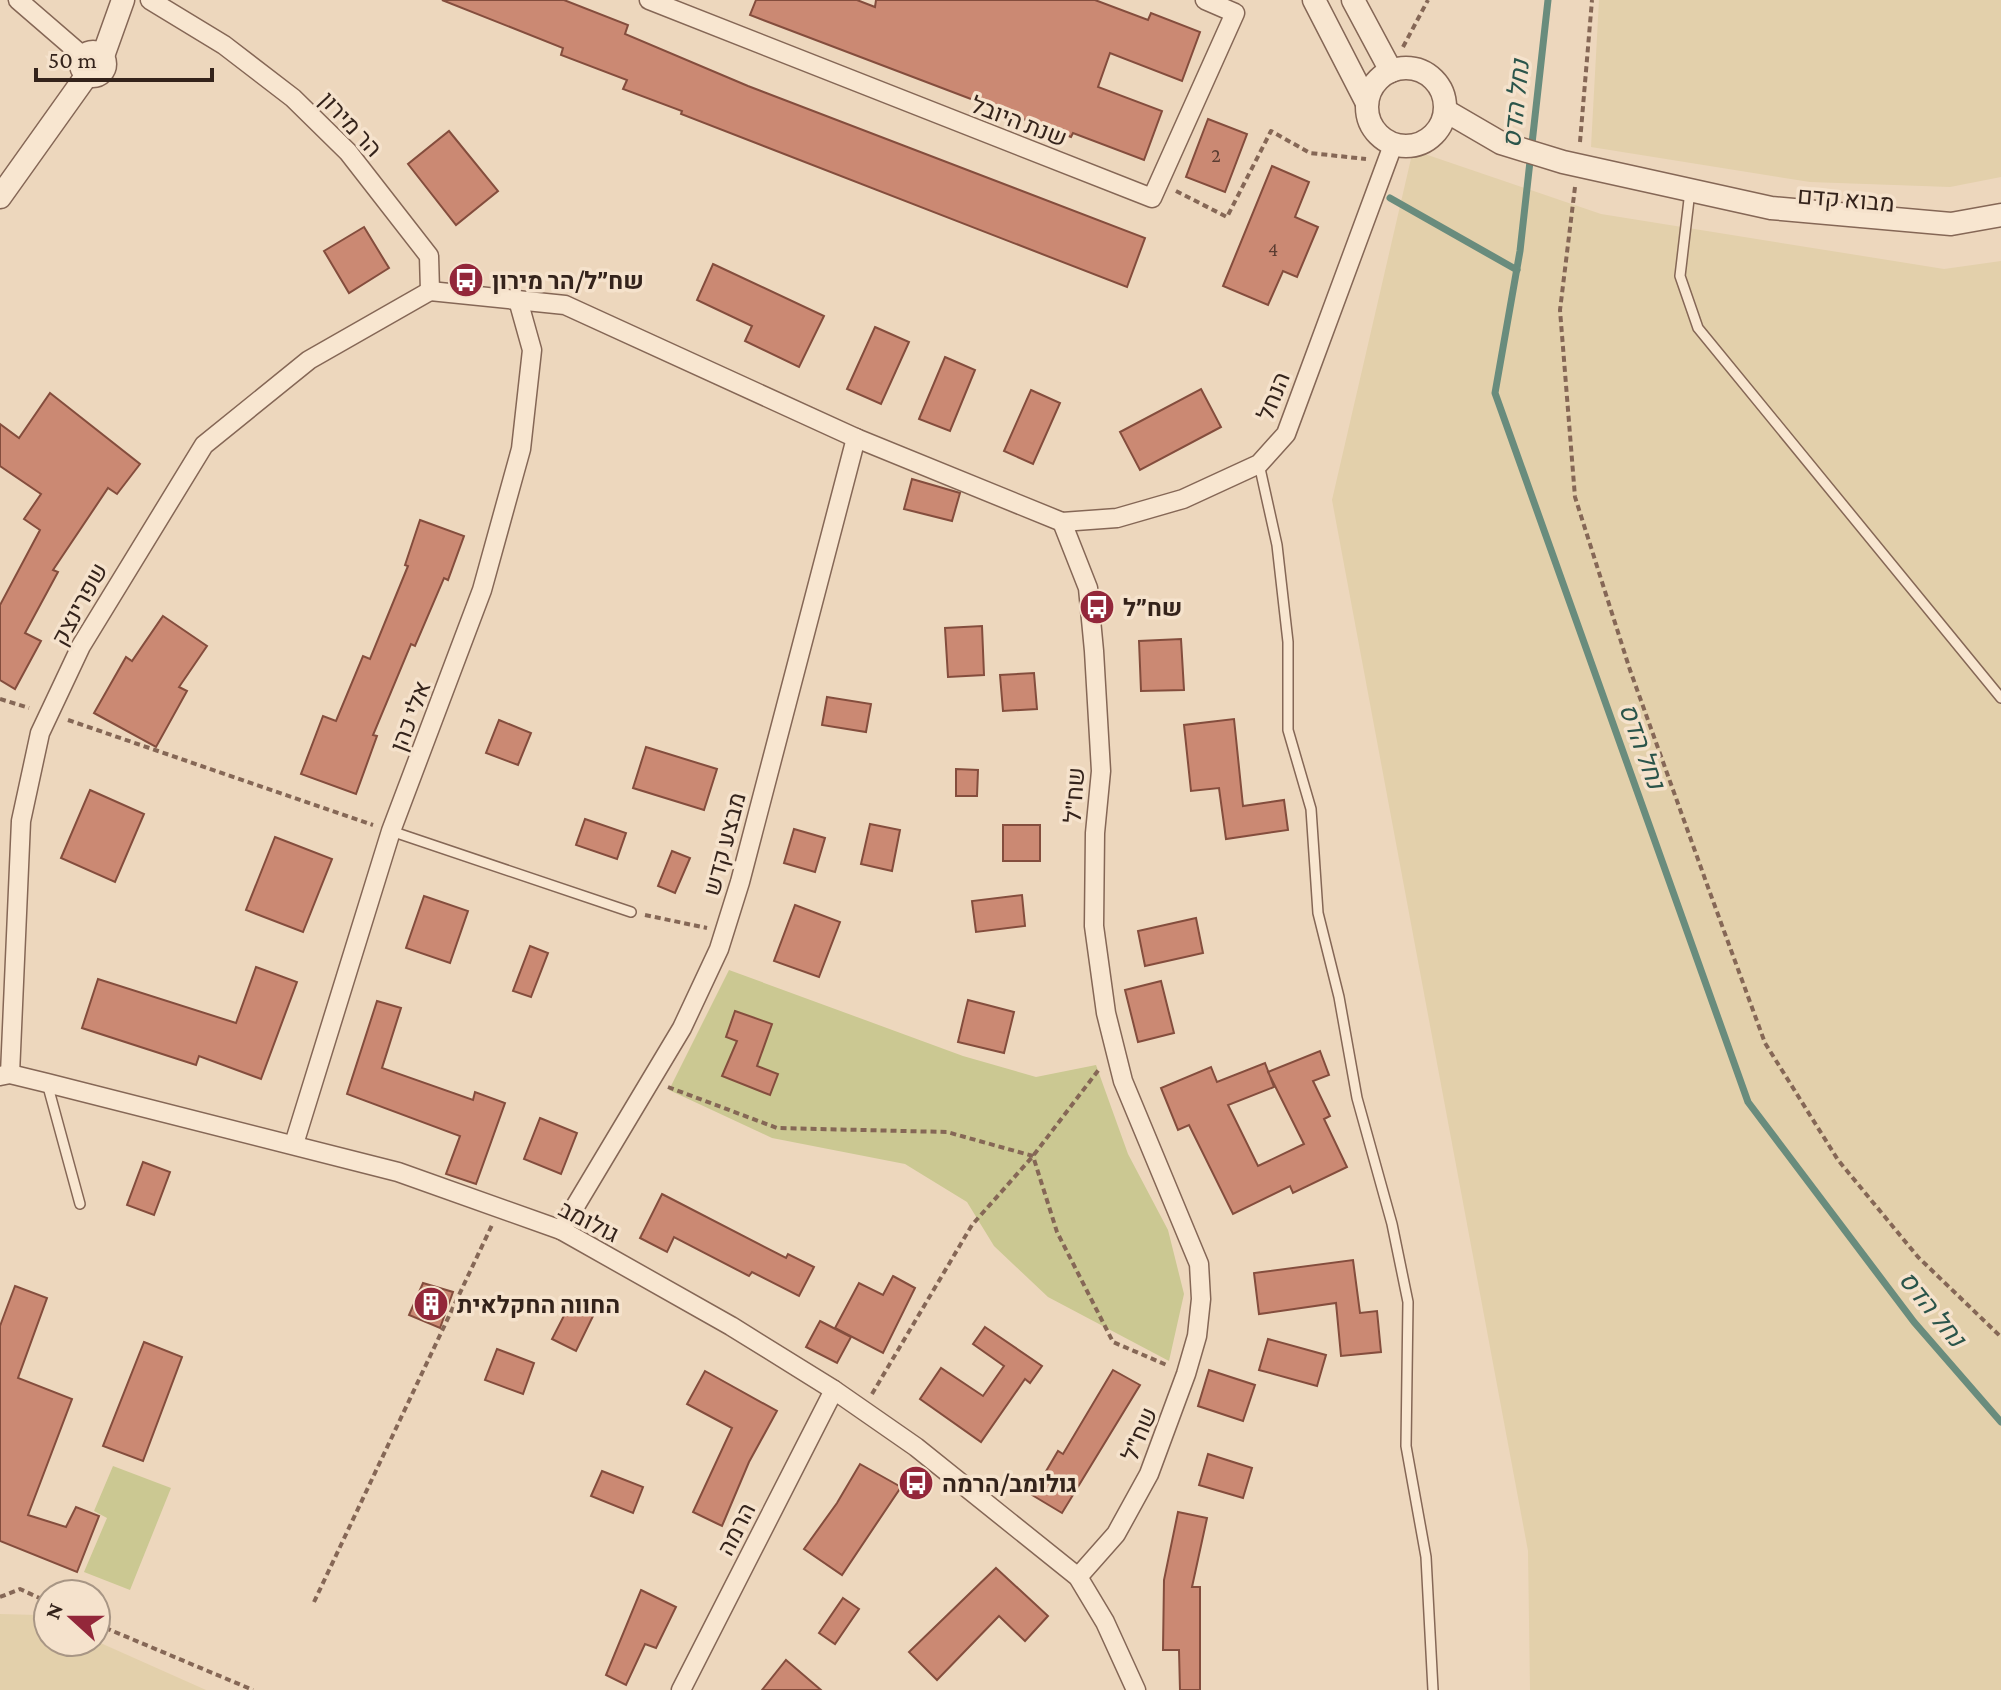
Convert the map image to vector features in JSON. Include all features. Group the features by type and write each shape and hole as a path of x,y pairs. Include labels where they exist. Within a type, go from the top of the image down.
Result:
{"street":[{"path":"18,0 91,62"},
{"path":"0,197 91,62 123,0"},
{"name":"הר מירון","path":"150,0 247,63 293,98 348,152 429,256 430,291"},
{"name":"שנת היובל","path":"649,0 693,20 1152,198 1159,183"},
{"path":"1159,183 1235,13 1205,0"},
{"path":"1314,0 1367,103 1372,127 1390,153 1429,140 1446,111 1439,85 1430,75 1417,69 1391,71 1371,90 1367,103"},
{"path":"1353,0 1391,71"},
{"name":"מבוא קדם","path":"1446,111 1501,143 1572,169 1771,208 1951,224 2001,215"},
{"name":"הנחל","path":"1062,522 1130,515 1183,499 1259,464 1286,434 1390,153"},
{"name":"מבוא קדם","path":"1690,191 1767,217 1949,235 2001,227"},
{"path":"430,291 565,305 856,438 1062,522"},
{"name":"שפרינצק","path":"5,1075 21,821 40,733 81,646 204,445 309,360 430,291"},
{"name":"אלי כהן","path":"294,1144 391,831 482,590 521,449 532,350 518,300"},
{"name":"מבצע קדש","path":"561,1230 682,1028 724,932 856,438"},
{"name":"שח\"ל","path":"1062,522 1088,588 1094,651 1101,771 1095,833 1094,926 1106,1013 1123,1081 1199,1264 1201,1299 1197,1336 1176,1410 1142,1486 1116,1534 1078,1577"},
{"name":"גולומב","path":"5,1075 398,1172 561,1230 731,1326 834,1390 916,1447 1078,1577"},
{"name":"הרמה","path":"681,1690 834,1390"},
{"path":"1078,1577 1105,1622 1136,1690"}],"lane":[{"path":"1690,191 1680,276 1698,328 2001,698"},
{"path":"1259,464 1277,545 1288,642 1288,730 1311,809 1318,913 1339,997 1357,1098 1392,1224 1408,1302 1406,1446 1426,1557 1433,1690"},
{"path":"391,831 631,912"},
{"path":"47,1083 80,1204"}],"path":[{"path":"1391,71 1428,0"},
{"path":"1592,0 1572,169 1560,310 1575,497 1630,670 1765,1043 1838,1160 1918,1257 2001,1337"},
{"path":"1159,183 1227,217 1271,131 1310,153 1390,153"},
{"path":"0,699 391,831"},
{"path":"631,912 724,932"},
{"path":"862,1410 972,1225 1033,1156 1115,1048"},
{"path":"651,1081 777,1128 947,1132 1033,1156"},
{"path":"1033,1156 1057,1232 1113,1342 1186,1374"},
{"path":"314,1602 499,1208"},
{"path":"0,1597 20,1589 32,1595"},
{"path":"112,1631 253,1690"}],"shaded area":[{"path":"1599,0 2001,0 2001,177 1950,187 1810,182 1591,147"},
{"path":"1413,150 1601,214 1944,269 2001,261 2001,1690 1530,1690 1528,1551 1332,500"},
{"path":"729,970 963,1056 1036,1077 1096,1065 1128,1154 1168,1230 1184,1294 1169,1361 1048,1297 994,1246 967,1202 905,1164 772,1138 669,1090"},
{"path":"113,1466 171,1488 130,1590 112,1583 112,1578 99,1578 84,1572 107,1518 94,1511"},
{"path":"0,1614 32,1615 32,1658 112,1658 112,1648 206,1690 0,1690"}],"building":[{"path":"442,0 564,0 628,25 625,34 748,86 1145,238 1127,287 681,114 682,111 623,89 627,80 561,55 563,48"},
{"path":"756,0 857,0 875,7 876,0 1095,0 1148,20 1151,13 1200,32 1182,81 1110,53 1098,87 1162,111 1144,160 1073,133 1071,137 750,15"},
{"path":"1208,119 1247,134 1225,192 1186,177"},
{"path":"449,131 498,191 456,225 408,164"},
{"path":"1272,166 1309,182 1295,217 1318,227 1297,277 1283,271 1268,305 1223,286"},
{"path":"364,227 389,268 349,293 324,251"},
{"path":"713,264 824,316 799,367 745,341 752,326 697,300"},
{"path":"875,327 909,342 881,404 847,389"},
{"path":"945,357 975,370 950,431 919,419"},
{"path":"1201,389 1221,427 1140,470 1120,432"},
{"path":"1031,390 1060,403 1033,464 1004,451"},
{"path":"50,393 140,464 117,494 108,488 53,570 58,572 25,633 41,641 15,689 0,680 0,605 40,530 24,519 41,494 0,466 0,424 19,438"},
{"path":"912,479 960,493 952,521 904,509"},
{"path":"420,520 464,536 448,580 444,578 415,646 411,644 373,735 377,736 356,794 301,774 323,716 336,721 363,656 370,659 408,566 405,565"},
{"path":"163,616 207,646 179,687 187,691 156,747 94,713 126,657 132,661"},
{"path":"982,626 984,675 948,677 945,628"},
{"path":"1181,639 1184,690 1141,691 1139,641"},
{"path":"1034,673 1037,709 1003,711 1000,675"},
{"path":"827,697 871,704 866,732 822,725"},
{"path":"1234,719 1243,806 1284,800 1288,830 1226,839 1219,788 1191,791 1184,725"},
{"path":"499,720 531,733 518,765 486,753"},
{"path":"646,747 717,769 704,810 633,788"},
{"path":"956,769 978,770 977,796 956,796"},
{"path":"90,790 144,814 115,882 61,858"},
{"path":"585,819 626,833 617,859 576,845"},
{"path":"870,824 900,830 892,871 861,864"},
{"path":"1003,825 1040,825 1040,861 1003,861"},
{"path":"794,829 825,838 815,872 784,863"},
{"path":"275,837 332,859 303,932 246,910"},
{"path":"672,851 690,858 675,893 658,886"},
{"path":"1022,895 1025,926 976,932 972,901"},
{"path":"424,896 468,911 450,963 406,948"},
{"path":"795,905 840,922 819,977 774,961"},
{"path":"1196,918 1203,953 1145,966 1138,931"},
{"path":"530,946 548,953 531,997 513,991"},
{"path":"256,967 297,982 261,1079 199,1056 196,1065 82,1028 98,979 236,1023"},
{"path":"1161,981 1174,1033 1138,1042 1125,990"},
{"path":"968,1000 1014,1012 1004,1053 958,1042"},
{"path":"377,1001 401,1008 382,1068 473,1100 475,1092 505,1103 476,1184 446,1174 460,1136 347,1094"},
{"path":"735,1011 772,1024 757,1066 778,1074 770,1095 722,1076 737,1041 726,1037"},
{"path":"1320,1051 1329,1075 1313,1081 1330,1116 1324,1119 1347,1167 1293,1193 1290,1186 1233,1214 1189,1125 1178,1130 1161,1088 1211,1067 1217,1082 1265,1063 1268,1072","holes":["1270,1075 1304,1144 1258,1166 1228,1105 1274,1087"]},
{"path":"540,1118 577,1133 561,1174 524,1159"},
{"path":"143,1162 170,1172 154,1215 127,1205"},
{"path":"662,1194 786,1258 788,1254 814,1267 799,1296 752,1272 749,1276 674,1237 667,1252 640,1238"},
{"path":"1353,1260 1360,1313 1377,1311 1381,1352 1341,1356 1336,1303 1259,1314 1254,1273"},
{"path":"893,1276 915,1288 883,1353 835,1328 859,1283 883,1295"},
{"name":"החווה החקלאית","path":"423,1283 453,1292 440,1328 409,1315"},
{"path":"15,1286 47,1298 18,1378 72,1399 28,1515 66,1527 76,1507 99,1516 77,1572 0,1541 0,1326"},
{"path":"572,1300 595,1312 576,1351 552,1339"},
{"path":"820,1321 851,1337 837,1363 806,1347"},
{"path":"985,1327 1042,1366 1030,1383 1025,1379 981,1442 920,1399 941,1368 983,1396 1004,1366 973,1344"},
{"path":"1268,1339 1326,1355 1317,1386 1259,1370"},
{"path":"144,1342 182,1357 143,1461 103,1446"},
{"path":"497,1349 534,1363 523,1394 485,1380"},
{"path":"1113,1370 1140,1385 1062,1513 1032,1495 1058,1451 1063,1454"},
{"path":"1209,1370 1255,1385 1243,1421 1198,1406"},
{"path":"705,1371 777,1411 749,1462 722,1526 693,1512 732,1428 687,1404"},
{"path":"1208,1454 1252,1468 1243,1498 1199,1485"},
{"path":"860,1464 901,1487 842,1575 804,1549"},
{"path":"602,1471 643,1487 633,1513 591,1496"},
{"path":"1178,1512 1207,1518 1192,1587 1200,1587 1200,1690 1180,1690 1179,1650 1163,1650 1164,1580"},
{"path":"996,1568 1048,1616 1025,1641 999,1616 937,1680 909,1652"},
{"path":"641,1590 676,1607 656,1648 645,1644 626,1685 606,1675"},
{"path":"843,1598 859,1609 835,1644 819,1633"},
{"path":"786,1660 821,1690 762,1690"}],"waterway":[{"name":"נחל הדס","path":"1548,0 1520,251 1495,393 1748,1102 1914,1322 2001,1422"},
{"path":"1390,198 1517,270"}],"place":[{"name":"שח״ל/הר מירון","path":"466,280"},
{"name":"שח״ל","path":"1097,607"},
{"name":"החווה החקלאית","path":"431,1304"},
{"name":"גולומב/הרמה","path":"916,1483"}]}
